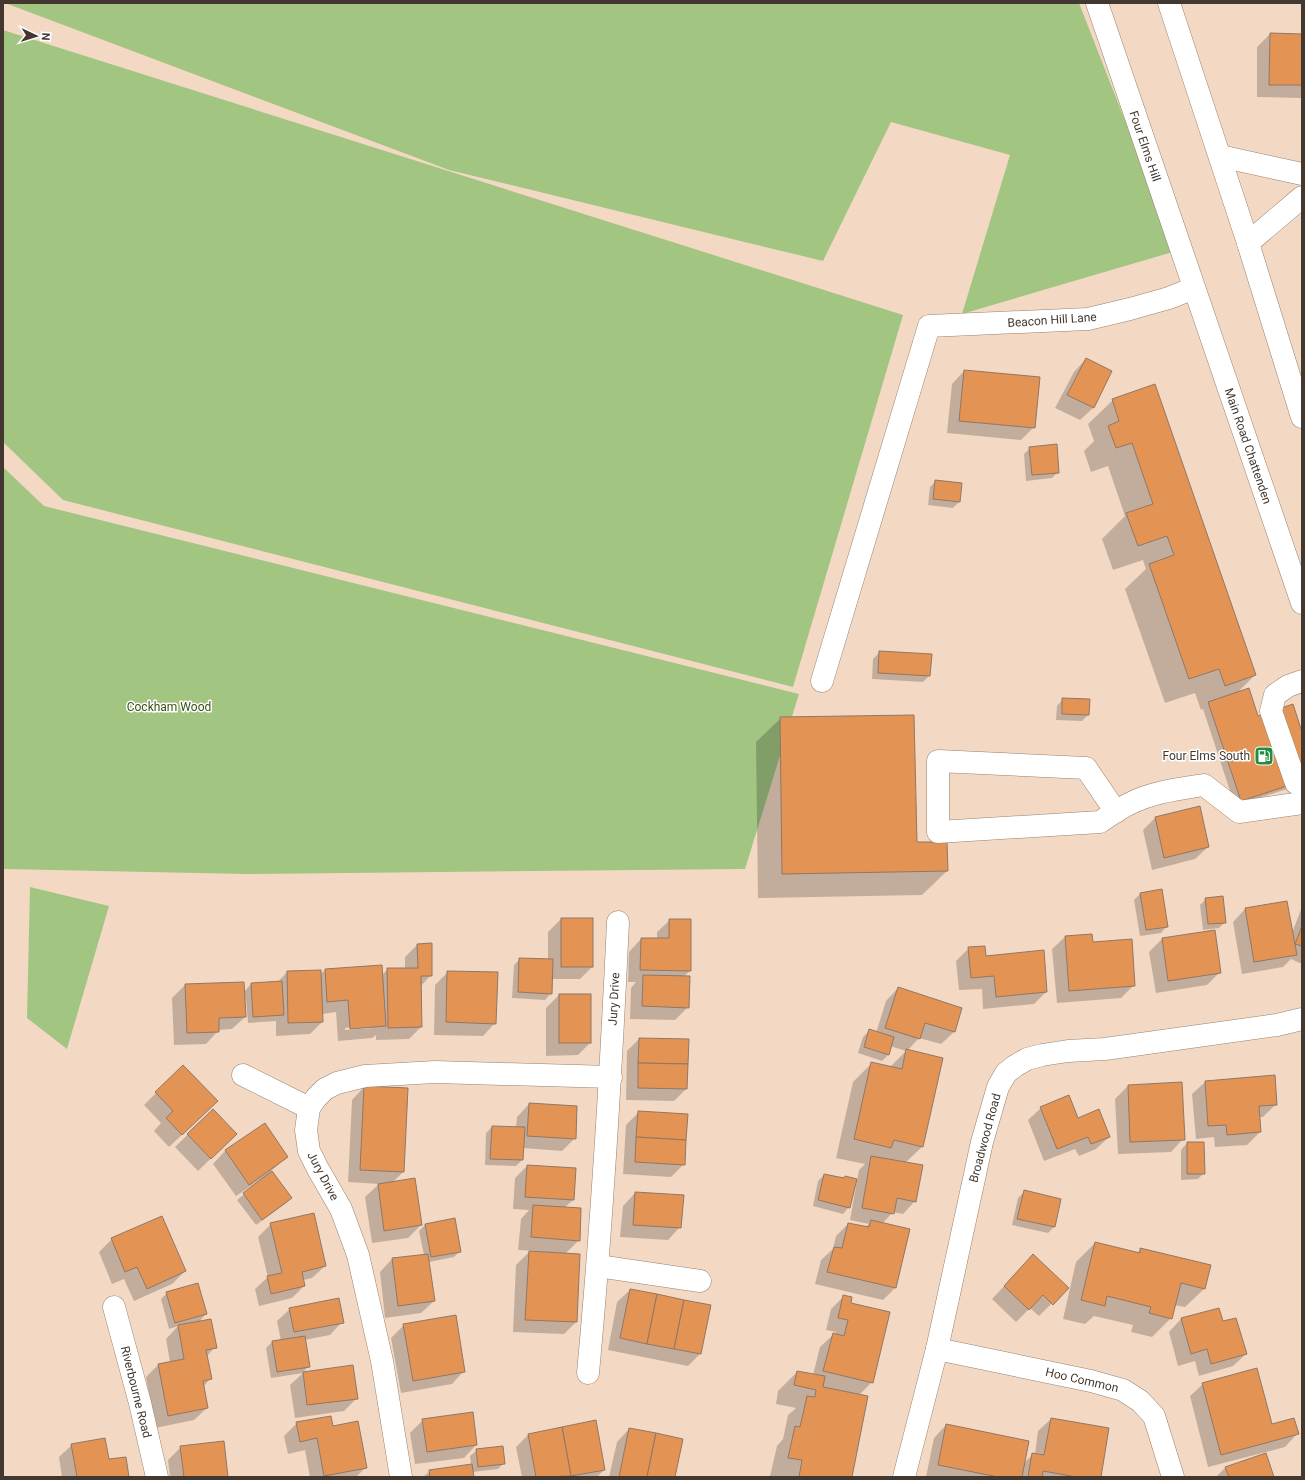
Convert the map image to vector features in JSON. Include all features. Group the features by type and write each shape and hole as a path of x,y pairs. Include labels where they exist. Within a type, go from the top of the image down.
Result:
{"street":[{"name":"Four Elms Hill","path":"1097,3 1194,288"},
{"path":"1169,3 1220,156 1302,416"},
{"path":"1220,156 1302,174"},
{"path":"1248,243 1302,197"},
{"name":"Beacon Hill Lane","path":"822,681 929,326 1088,319 1169,298 1194,288"},
{"name":"Main Road Chattenden","path":"1194,288 1302,603"},
{"path":"1302,681 1288,686 1275,695 1271,711 1296,783 1302,784"},
{"path":"1116,812 1086,768 938,761 938,832 1100,822 1129,804 1161,792 1204,785 1239,812 1302,803"},
{"name":"Jury Drive","path":"588,1373 598,1266 611,1077 618,922"},
{"name":"Broadwood Road","path":"904,1477 937,1349 982,1142 998,1087 1006,1073 1027,1059 1042,1055 1128,1046 1302,1019"},
{"name":"Jury Drive","path":"401,1477 382,1361 358,1255 341,1209 309,1151 306,1130 310,1108 324,1089 337,1083 365,1076 434,1072 611,1077"},
{"path":"243,1076 310,1108"},
{"path":"598,1266 700,1281"},
{"name":"Riverbourne Road","path":"114,1307 140,1404 157,1477"},
{"name":"Hoo Common","path":"937,1349 1091,1381 1123,1390 1140,1401 1154,1416 1173,1477"}],"green space":[{"path":"5,3 1079,3 1176,251 962,314 1010,155 891,122 823,261 449,170"},
{"path":"3,30 903,315 793,687 63,500 3,442"},
{"name":"Cockham Wood","path":"3,467 44,506 799,694 745,869 246,874 3,869"},
{"path":"30,887 109,906 67,1049 27,1018"}],"building":[{"path":"1270,33 1302,34 1302,85 1269,85"},
{"path":"1086,358 1112,371 1094,408 1067,395"},
{"path":"964,370 1040,377 1035,428 959,421"},
{"path":"1155,384 1256,675 1225,686 1219,669 1189,679 1149,564 1174,555 1167,536 1138,546 1126,513 1153,504 1132,443 1116,448 1108,426 1119,421 1112,399"},
{"path":"1057,444 1059,473 1032,475 1029,447"},
{"path":"935,480 962,483 960,502 933,499"},
{"path":"879,651 932,654 930,676 878,673"},
{"name":"Four Elms South","path":"1249,688 1258,716 1293,704 1302,732 1302,781 1241,801 1208,702"},
{"path":"1062,698 1090,699 1089,715 1062,714"},
{"path":"914,715 917,842 947,842 948,871 782,874 780,717"},
{"path":"1200,806 1209,847 1164,858 1155,817"},
{"path":"1162,889 1168,927 1146,930 1140,893"},
{"path":"1223,896 1226,923 1208,924 1205,898"},
{"path":"1287,901 1297,955 1254,962 1245,908"},
{"path":"561,918 593,918 593,967 561,967"},
{"path":"669,919 691,919 691,971 640,970 641,938 669,938"},
{"path":"1302,926 1302,946 1295,944"},
{"path":"1215,930 1221,973 1168,981 1162,938"},
{"path":"1092,934 1093,942 1132,939 1135,986 1069,991 1065,936"},
{"path":"432,943 432,976 421,976 422,1027 388,1028 387,968 418,968 417,944"},
{"path":"985,946 986,956 1044,950 1047,992 996,997 994,976 971,978 968,947"},
{"path":"519,958 553,959 552,994 518,992"},
{"path":"382,965 386,1026 350,1029 348,1000 327,1002 325,969"},
{"path":"321,970 323,1022 288,1023 287,971"},
{"path":"447,971 498,972 496,1024 446,1022"},
{"path":"643,975 690,976 689,1008 642,1006"},
{"path":"282,981 284,1015 253,1017 251,983"},
{"path":"244,982 246,1017 219,1018 219,1032 187,1033 185,984"},
{"path":"898,987 962,1008 955,1032 925,1023 920,1039 885,1028"},
{"path":"559,994 591,994 591,1043 559,1043"},
{"path":"869,1029 894,1037 889,1055 864,1047"},
{"path":"639,1038 689,1039 688,1064 638,1063"},
{"path":"906,1049 943,1058 923,1147 894,1140 891,1148 854,1139 871,1062 902,1069"},
{"path":"638,1063 688,1064 687,1089 638,1088"},
{"path":"183,1065 218,1101 182,1135 166,1118 173,1111 155,1092"},
{"path":"1275,1075 1277,1105 1259,1106 1261,1132 1227,1135 1226,1125 1208,1126 1205,1081"},
{"path":"1182,1082 1185,1140 1130,1142 1128,1085"},
{"path":"364,1086 408,1088 404,1172 360,1170"},
{"path":"1069,1095 1078,1118 1099,1109 1110,1137 1091,1144 1088,1137 1057,1149 1040,1107"},
{"path":"529,1103 577,1106 576,1139 527,1136"},
{"path":"213,1109 237,1134 211,1159 187,1134"},
{"path":"638,1111 688,1114 686,1140 636,1137"},
{"path":"265,1123 288,1157 249,1185 225,1150"},
{"path":"492,1126 525,1127 523,1160 490,1159"},
{"path":"636,1137 686,1140 685,1165 635,1162"},
{"path":"1187,1142 1204,1142 1205,1174 1187,1174"},
{"path":"871,1156 923,1165 916,1202 897,1198 894,1214 862,1208"},
{"path":"527,1165 576,1168 574,1200 525,1197"},
{"path":"272,1171 292,1198 262,1220 243,1193"},
{"path":"824,1174 857,1179 850,1208 818,1200"},
{"path":"415,1178 422,1225 384,1231 378,1184"},
{"path":"1024,1190 1061,1199 1055,1227 1017,1219"},
{"path":"635,1192 684,1195 681,1228 633,1225"},
{"path":"533,1205 581,1208 580,1241 531,1237"},
{"path":"314,1213 326,1266 302,1272 305,1286 271,1294 267,1276 282,1273 270,1223"},
{"path":"162,1216 186,1271 147,1289 137,1267 125,1272 111,1238"},
{"path":"455,1218 461,1252 431,1257 425,1224"},
{"path":"871,1220 910,1229 896,1288 827,1272 834,1247 842,1248 848,1223 869,1227"},
{"path":"1095,1242 1140,1253 1140,1248 1211,1265 1205,1289 1181,1283 1172,1319 1149,1313 1151,1307 1107,1296 1105,1306 1081,1300"},
{"path":"529,1251 580,1254 577,1322 525,1320"},
{"path":"428,1254 435,1301 398,1306 392,1258"},
{"path":"1033,1254 1069,1288 1053,1305 1043,1295 1029,1310 1004,1286"},
{"path":"198,1283 207,1314 175,1323 166,1292"},
{"path":"630,1289 657,1294 647,1344 620,1338"},
{"path":"657,1294 684,1300 674,1349 647,1344"},
{"path":"843,1295 852,1297 851,1303 890,1312 873,1383 823,1371 833,1333 844,1336 848,1320 838,1318"},
{"path":"339,1298 344,1323 294,1332 289,1308"},
{"path":"684,1300 711,1305 701,1354 674,1349"},
{"path":"1219,1308 1223,1321 1236,1318 1247,1354 1211,1364 1207,1349 1191,1354 1181,1318"},
{"path":"456,1315 465,1372 413,1381 403,1324"},
{"path":"211,1319 217,1348 206,1350 212,1379 203,1381 208,1408 168,1416 158,1364 184,1359 178,1325"},
{"path":"305,1336 310,1367 277,1372 272,1341"},
{"path":"353,1365 358,1399 307,1405 303,1372"},
{"path":"1257,1368 1272,1424 1294,1418 1299,1434 1221,1455 1202,1383"},
{"path":"797,1371 825,1376 823,1387 868,1396 852,1477 799,1477 802,1460 788,1458 795,1426 800,1427 807,1396 815,1397 816,1390 794,1385"},
{"path":"473,1412 477,1445 427,1452 422,1419"},
{"path":"331,1416 333,1426 358,1421 367,1468 324,1476 317,1438 300,1442 296,1422"},
{"path":"1051,1418 1109,1428 1101,1477 1076,1477 1043,1471 1042,1477 1028,1477 1032,1453 1044,1455"},
{"path":"596,1420 605,1470 571,1476 562,1427"},
{"path":"946,1424 1029,1441 1022,1477 998,1477 938,1465"},
{"path":"562,1427 571,1476 536,1477 528,1434"},
{"path":"629,1428 656,1433 647,1477 619,1477"},
{"path":"656,1433 683,1439 675,1477 647,1477"},
{"path":"105,1438 109,1459 126,1457 129,1477 77,1477 71,1444"},
{"path":"224,1441 228,1477 184,1477 180,1446"},
{"path":"503,1446 505,1464 478,1467 476,1449"},
{"path":"1266,1453 1274,1477 1229,1477 1225,1467"},
{"path":"472,1464 474,1477 430,1477 429,1470"}],"place":[{"name":"Four Elms South","path":"1264,756"}]}
